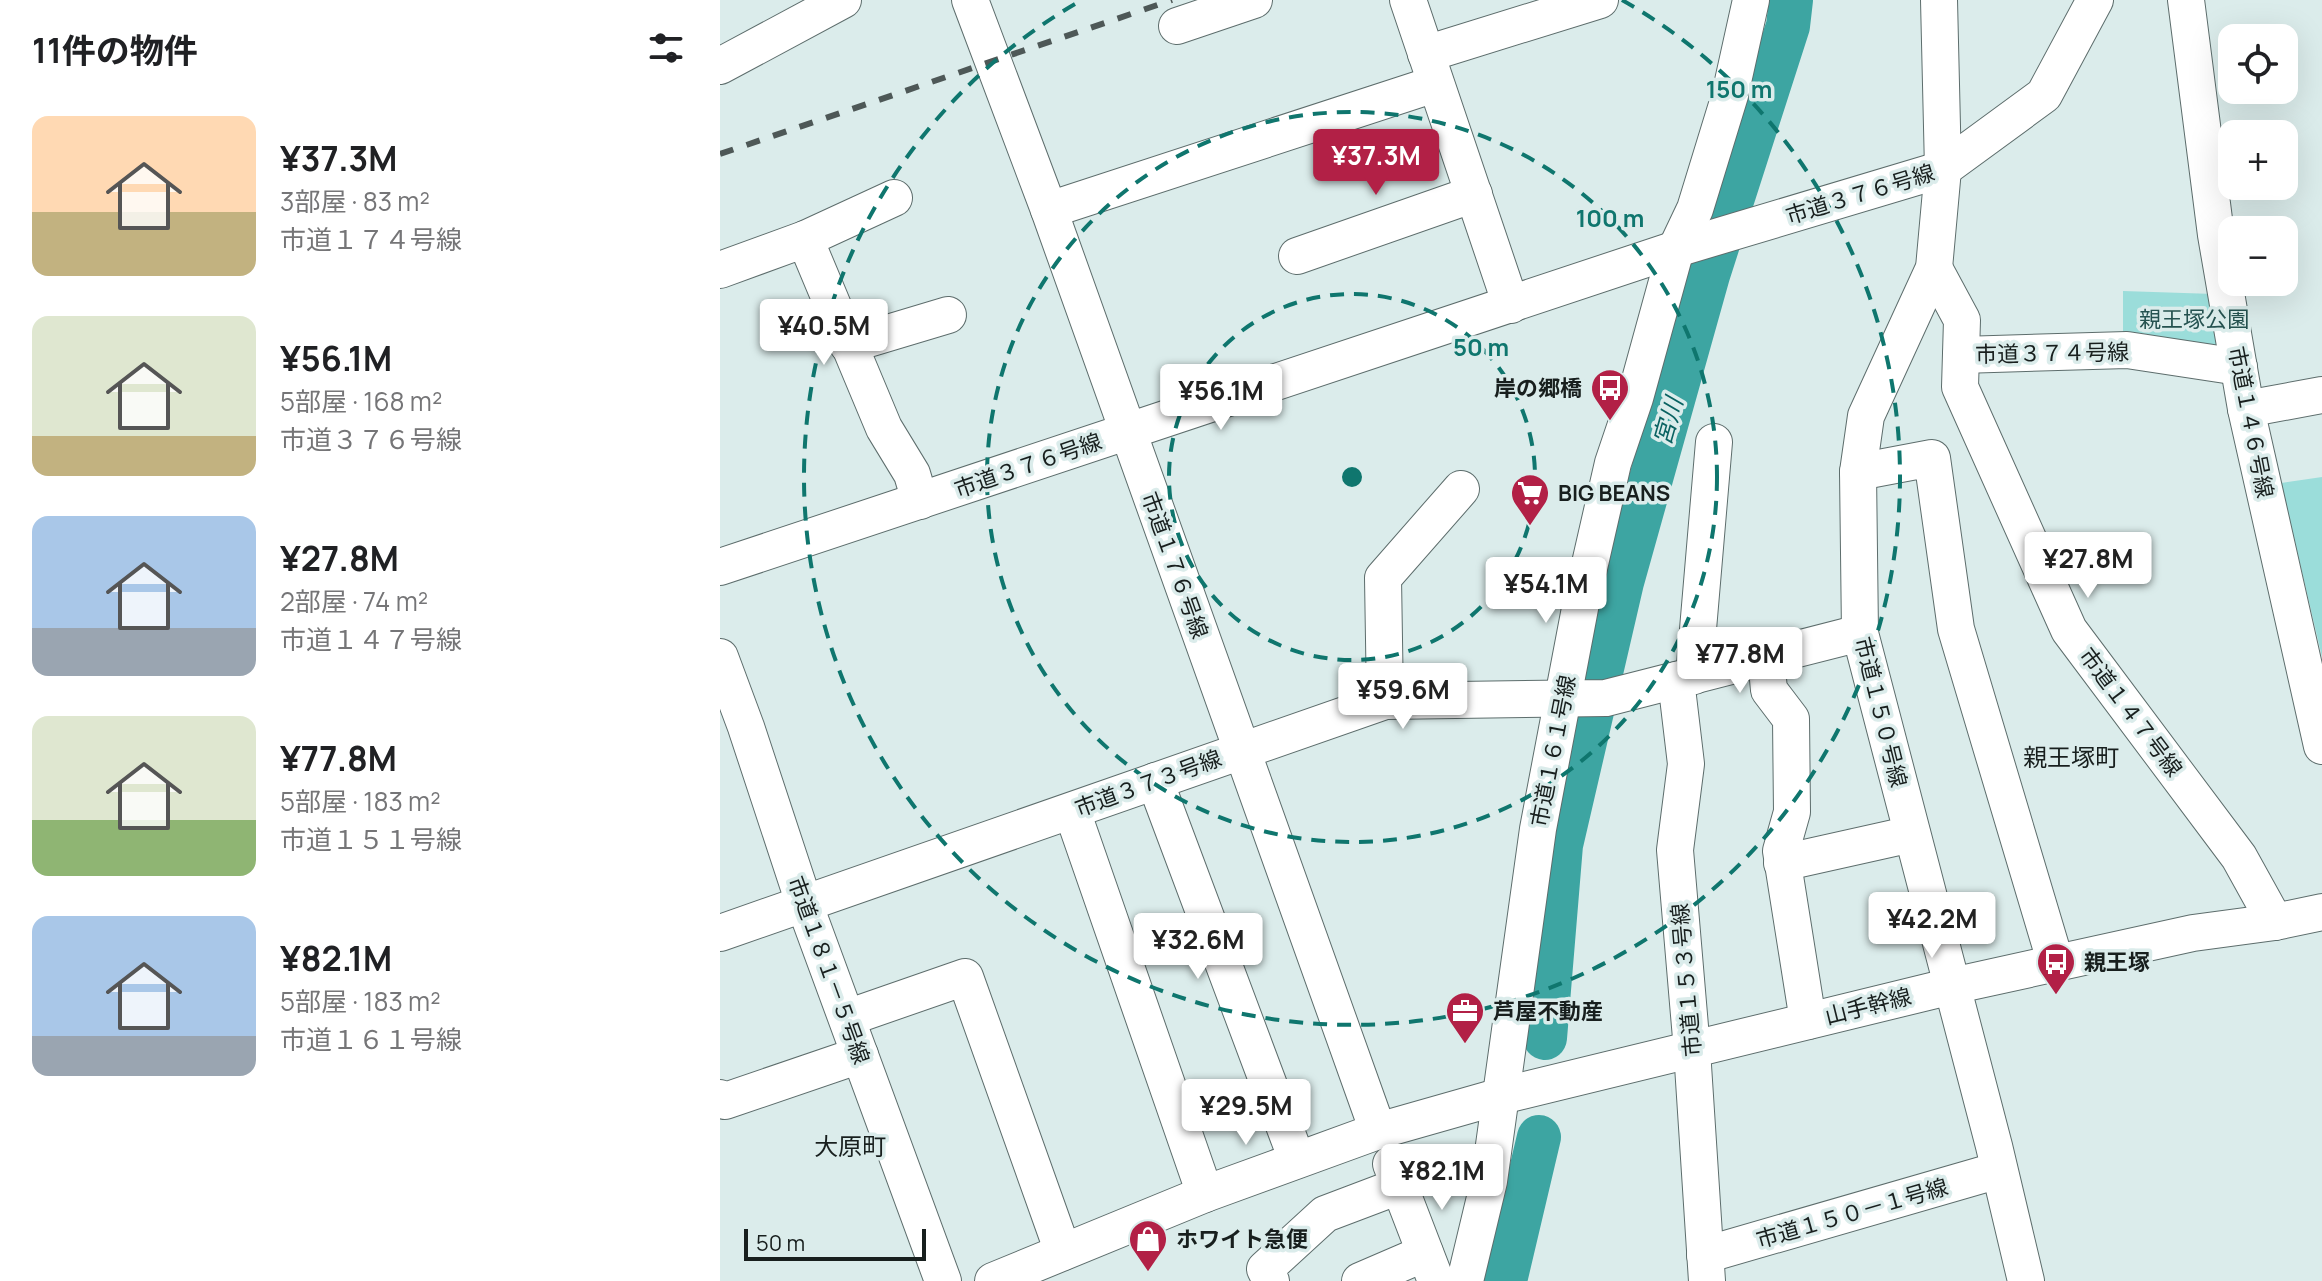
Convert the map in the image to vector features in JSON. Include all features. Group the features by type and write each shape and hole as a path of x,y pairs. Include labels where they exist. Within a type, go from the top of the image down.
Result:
{"street":[{"path":"720,66 843,0"},
{"name":"市道１７６号線","path":"970,0 1049,210 1378,1131"},
{"path":"1177,26 1254,0"},
{"path":"1408,0 1511,305"},
{"path":"1049,210 1431,69 1600,0"},
{"name":"市道１６１号線","path":"1465,1281 1489,1181 1528,1090 1538,829 1586,698 1581,603 1613,463 1689,246 1695,209 1725,109 1751,0"},
{"name":"市道１５０号線","path":"1939,0 1943,169 1934,268 1866,416 1858,472 1860,633 2026,1281"},
{"name":"市道３７６号線","path":"720,567 1689,246 1943,169 2044,95 2095,0"},
{"name":"市道１４６号線","path":"2186,0 2216,235 2246,409 2322,746"},
{"path":"1297,256 1474,194"},
{"path":"720,270 805,239 894,198"},
{"path":"805,239 884,428 912,474 920,501"},
{"name":"市道１４７号線","path":"1934,268 1962,320 1960,387 2069,630 2239,857 2275,922"},
{"path":"848,345 948,315"},
{"name":"市道３７４号線","path":"1961,355 2127,350 2239,367"},
{"path":"2246,409 2322,395"},
{"name":"市道１５３号線","path":"1706,1268 1675,850 1686,764 1685,678 1714,442"},
{"path":"1858,472 1932,458 1956,629 2056,964"},
{"path":"1385,701 1383,578 1461,489"},
{"name":"市道３７３号線","path":"720,933 1385,701 1586,698 1685,678 1860,633"},
{"name":"市道１８１－５号線","path":"720,657 733,731 804,903 943,1281"},
{"path":"1766,657 1769,690 1791,719 1792,812 1781,851 1808,1021"},
{"path":"1155,781 1297,1160"},
{"path":"1072,811 1205,1194"},
{"path":"1782,863 1912,834"},
{"name":"山手幹線","path":"993,1281 1205,1194 1378,1131 1528,1090 1952,986 2193,933 2322,912"},
{"path":"847,1018 965,977 1063,1252"},
{"path":"720,1098 725,1101 860,1055"},
{"name":"市道１５０－１号線","path":"1706,1268 1999,1170"},
{"path":"1271,1281 1265,1269 1325,1214 1395,1175 1431,1267 1360,1281"}],"green space":[{"name":"親王塚公園","path":"2123,291 2214,294 2227,349 2123,338"},
{"path":"2322,477 2322,657 2281,483"}],"waterway":[{"name":"宮川","path":"1545,1038 1561,845 1622,582 1708,275 1788,26 1791,0"},
{"name":"宮川","path":"1505,1281 1539,1137"}],"railway":[{"path":"720,154 1172,0"}],"place":[{"name":"岸の郷橋","path":"1610,422"},
{"name":"BIG BEANS","path":"1530,527"},
{"name":"親王塚","path":"2056,996"},
{"name":"芦屋不動産","path":"1465,1045"},
{"name":"ホワイト急便","path":"1148,1273"}],"district":[{"name":"親王塚町","path":"2071,756"},
{"name":"大原町","path":"850,1145"}]}
